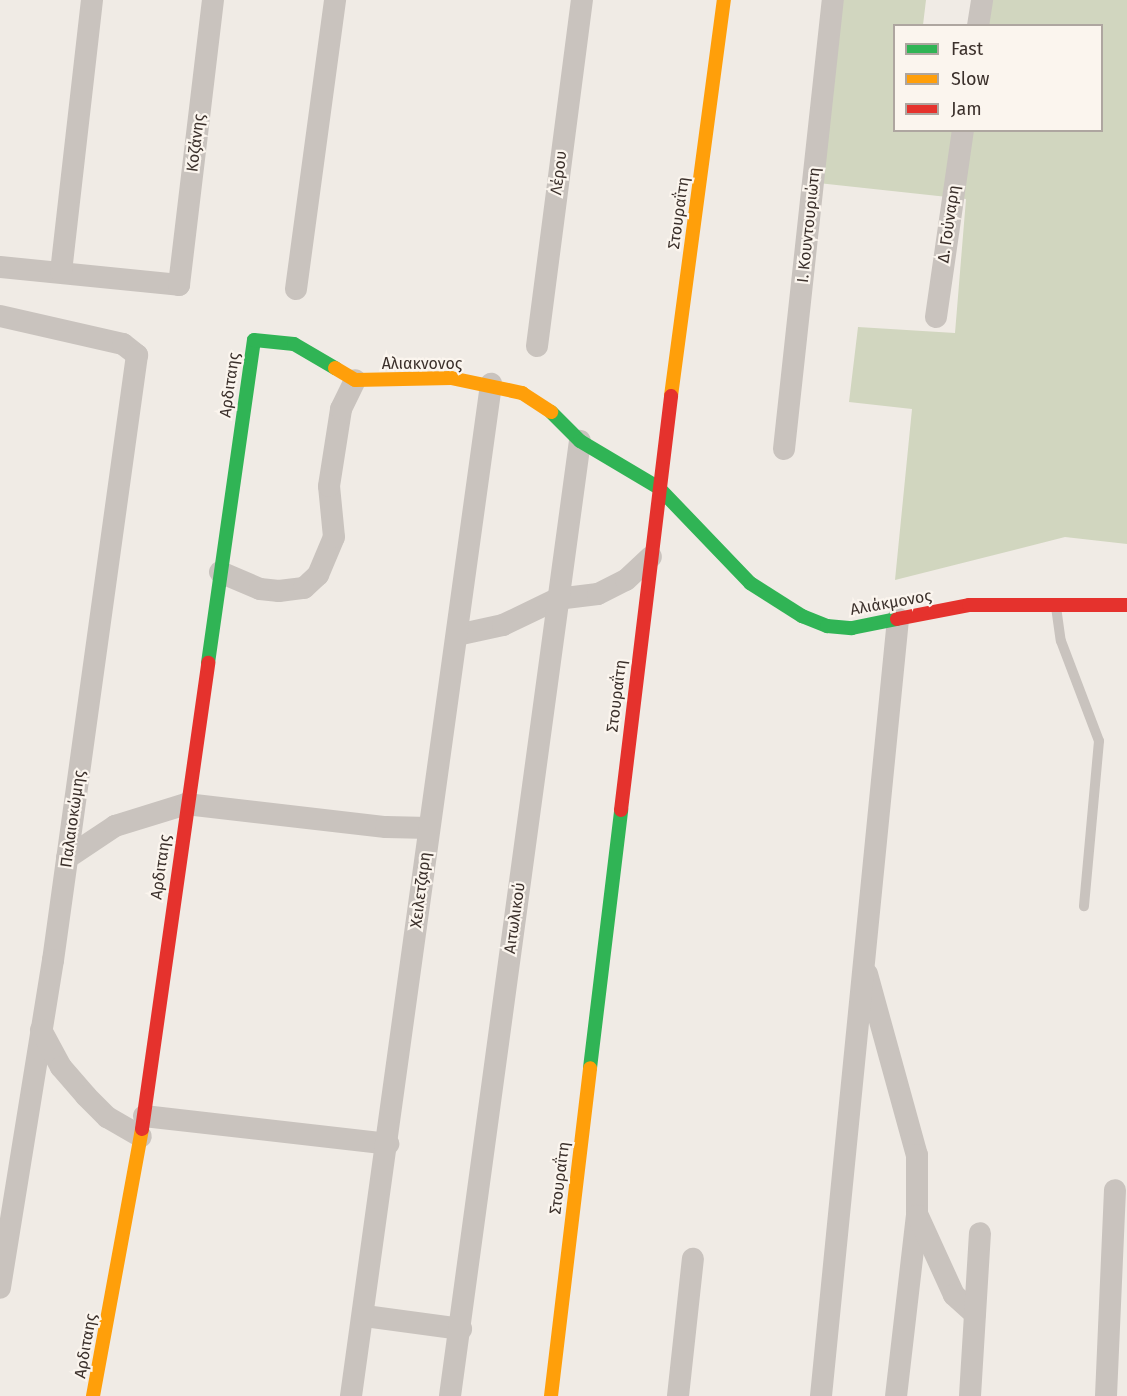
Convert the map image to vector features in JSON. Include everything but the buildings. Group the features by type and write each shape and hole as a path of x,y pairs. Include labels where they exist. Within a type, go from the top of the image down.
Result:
{"street":[{"path":"0,267 61,272 92,0"},
{"name":"Κοζάνης","path":"61,272 179,285 213,0"},
{"path":"296,289 335,0"},
{"name":"Λέρου","path":"537,346 582,0"},
{"name":"Στουραΐτη","path":"551,1396 659,488 724,0"},
{"name":"Ι. Κουντουριώτη","path":"784,449 833,0"},
{"path":"978,24 982,0"},
{"name":"Δ. Γούναρη","path":"936,317 963,132"},
{"name":"Παλαιοκώμης","path":"0,316 134,349 136,363 67,858 0,1288"},
{"name":"Αρδιταης","path":"93,1396 142,1126 186,804 254,340 294,344 355,380"},
{"name":"Αλιακνονος","path":"355,380 451,378 491,384 542,403 580,441"},
{"path":"220,572 260,589 279,591 304,588 318,575 334,537 329,486 342,409 355,380"},
{"name":"Χειλετζαρη","path":"351,1396 365,1316 429,828 491,384"},
{"name":"Αλιάκμονος","path":"580,441 659,488 750,583 802,616 827,626 852,628 969,605 1127,605"},
{"name":"Αιτωλικού","path":"450,1396 461,1329 580,441"},
{"path":"457,635 503,625 558,599 598,594 626,580 651,557"},
{"path":"820,1396 898,619"},
{"path":"67,858 115,826 148,813 186,804 386,827 429,828"},
{"path":"864,961 917,1155 918,1215 896,1396"},
{"path":"41,1030 61,1067 107,1117 142,1126 388,1144"},
{"path":"1106,1396 1115,1190"},
{"path":"918,1215 954,1295 975,1314"},
{"path":"970,1396 980,1233"},
{"path":"678,1396 693,1259"},
{"path":"365,1316 461,1329"}],"lane":[{"path":"1055,604 1061,640 1099,741 1084,906"}],"green space":[{"path":"838,0 926,0 923,24 893,24 893,132 1103,132 1103,24 982,24 985,0 1127,0 1127,544 1065,537 895,580 912,409 849,402 858,327 955,333 966,199 818,183"}],"traffic: fast":[{"path":"208,663 254,340 294,344 335,368"},
{"path":"551,412 580,441 659,488 750,583 802,616 827,626 852,628 897,619"},
{"path":"590,1068 621,810"}],"traffic: slow":[{"path":"671,396 724,0"},
{"path":"335,368 355,380 451,378 522,393 551,412"},
{"path":"551,1396 590,1068"},
{"path":"93,1396 142,1129"}],"traffic: jam":[{"path":"621,810 671,396"},
{"path":"897,619 969,605 1127,605"},
{"path":"142,1129 208,663"}]}
